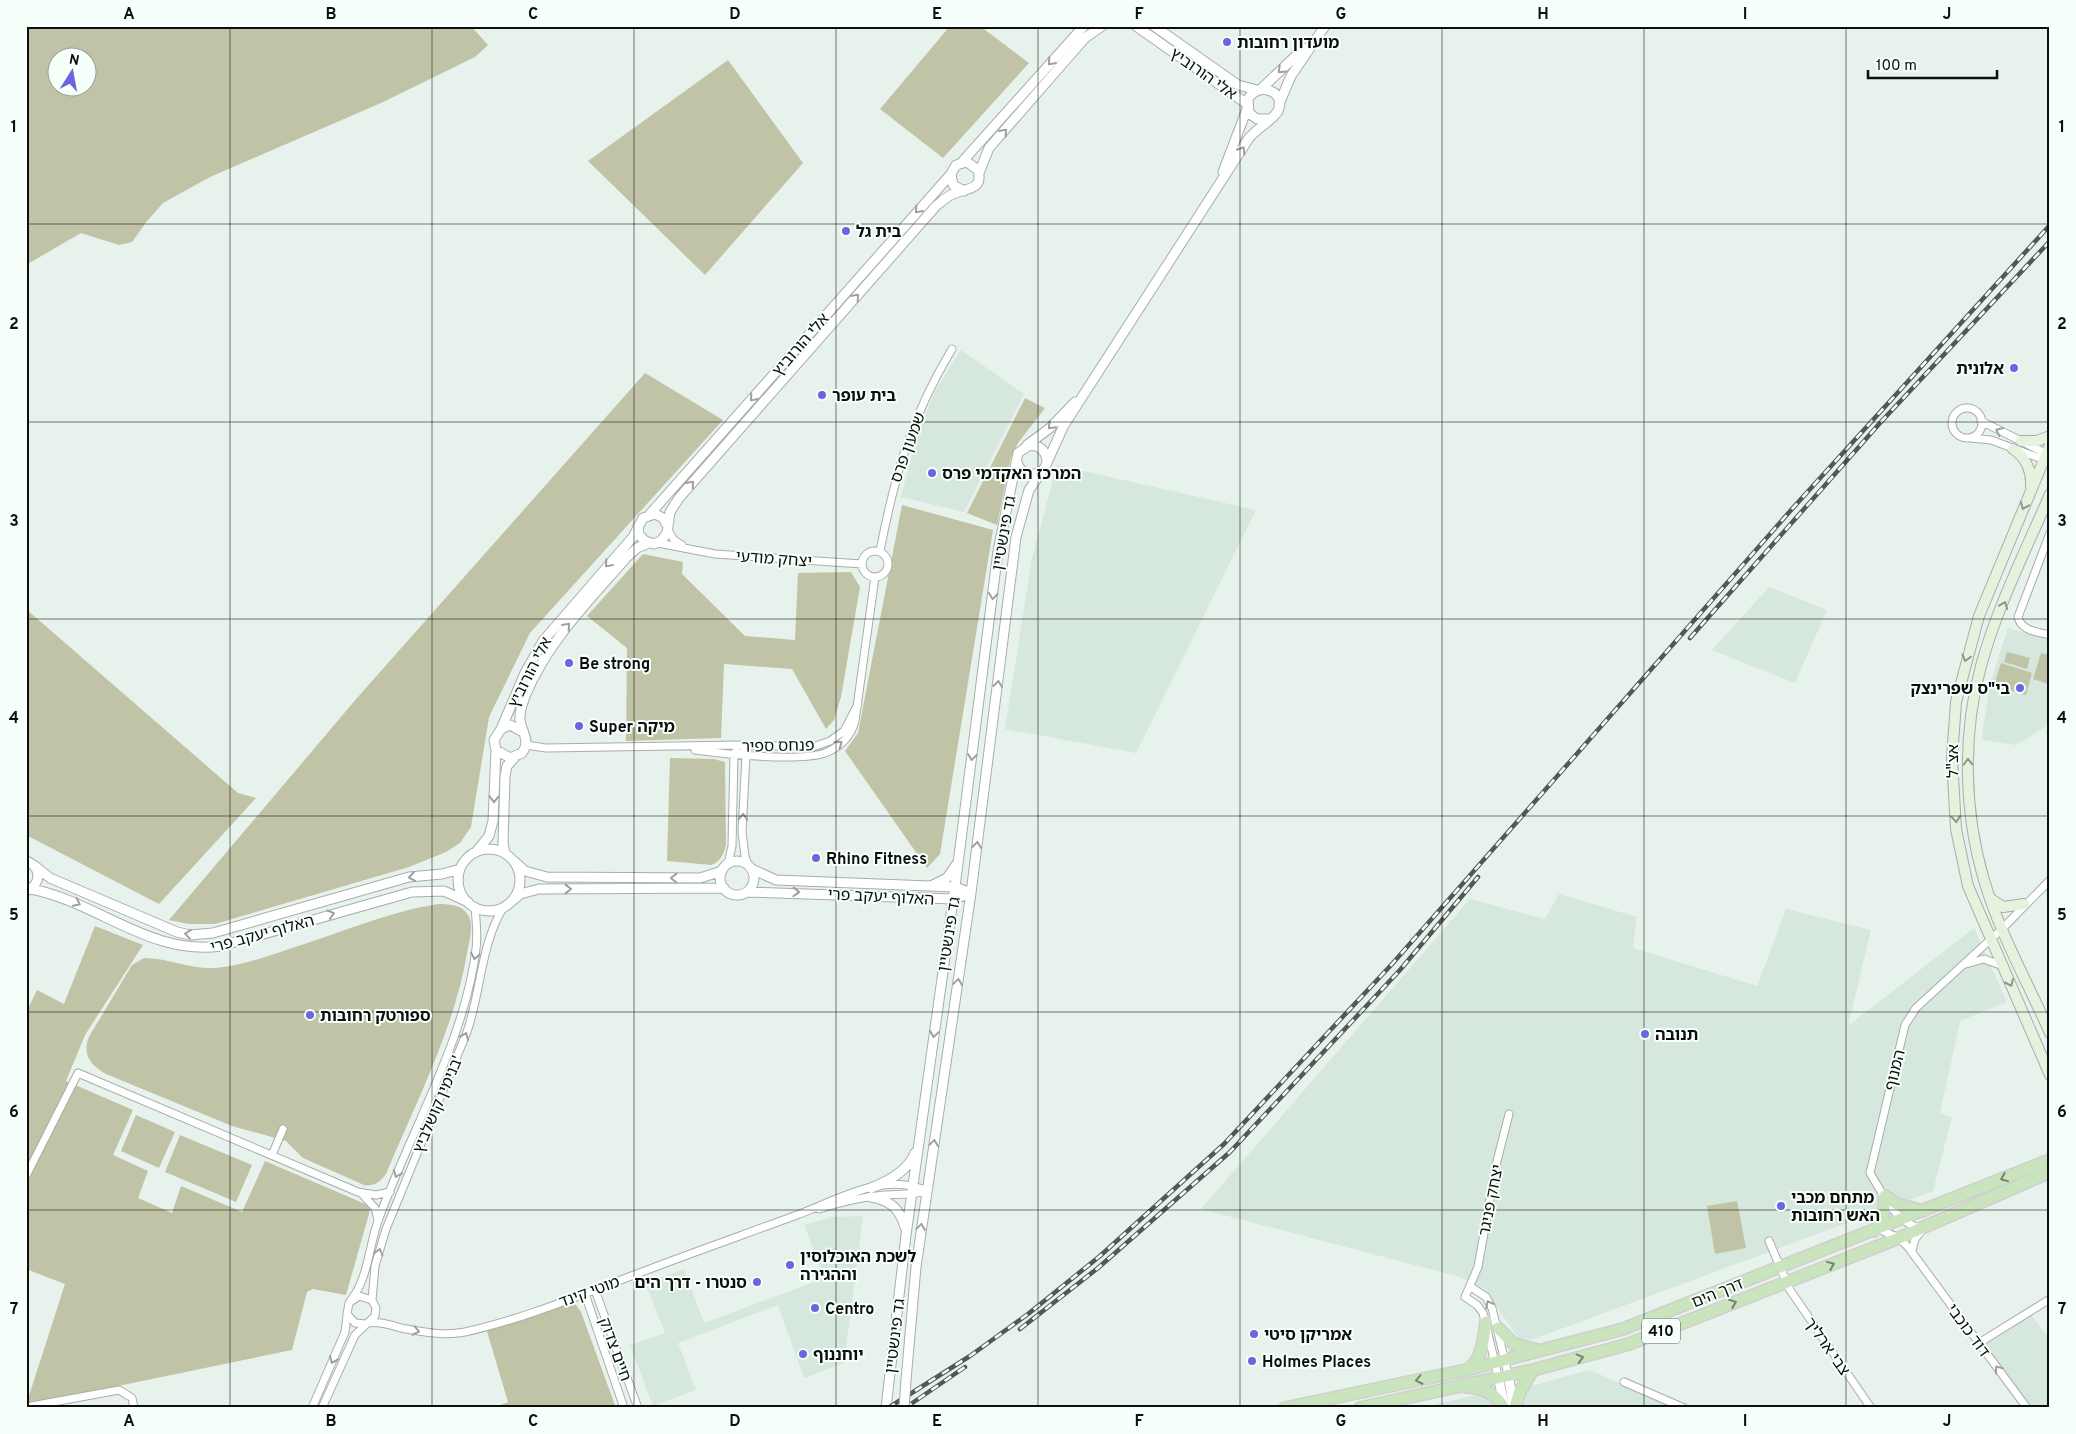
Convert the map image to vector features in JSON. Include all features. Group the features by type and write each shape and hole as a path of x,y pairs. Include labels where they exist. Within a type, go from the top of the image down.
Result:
{"main road":[{"path":"2031,489 2030,470 2017,445 2050,436"},
{"name":"אצ\"ל","path":"2048,455 2031,489 1979,616 1965,662 1954,717 1952,786 1959,848 1968,886 1989,939 2003,966 2050,1075"},
{"name":"אצ\"ל","path":"2050,494 1995,627 1981,666 1970,719 1968,758 1973,827 1979,863 2003,928 2050,1033"},
{"path":"1991,899 2003,907 2024,904"},
{"name":"דרך הים","path":"1285,1408 1466,1370 1623,1329 2050,1160"},
{"name":"דרך הים","path":"1364,1407 1503,1375 1533,1370 1629,1344 1899,1238 2048,1174"},
{"path":"1876,1230 1883,1216 1885,1196 1897,1204 1923,1211"},
{"path":"1466,1370 1474,1364 1479,1354 1486,1322"},
{"path":"1498,1328 1508,1340 1520,1347 1544,1350"},
{"path":"1514,1408 1519,1393 1533,1370"},
{"path":"1458,1386 1484,1389 1497,1398 1504,1408"}],"street":[{"path":"1084,26 962,162 954,166 950,174 953,185 964,191 975,186 989,148 1085,38 1102,26"},
{"name":"אלי הורוביץ","path":"1136,26 1247,106"},
{"name":"אלי הורוביץ","path":"1154,26 1238,85 1259,89"},
{"path":"1219,185 1250,95 1259,89 1325,26"},
{"path":"1090,385 1050,428 1018,453 1018,467 1026,474 1030,475 1040,472 1059,434 1219,185 1254,132 1270,119 1279,107 1281,97 1291,76 1325,26"},
{"path":"1259,89 1274,93 1279,107"},
{"path":"1247,106 1257,119 1270,119"},
{"path":"962,162 972,164 979,173"},
{"name":"אלי הורוביץ","path":"650,514 950,174"},
{"name":"אלי הורוביץ","path":"668,528 670,512 679,498 936,206 950,195 964,191"},
{"name":"שמעון פרס","path":"880,551 892,490 904,452 924,401 952,349"},
{"path":"2048,455 2017,445 1981,421 1978,414 1970,409 1961,410 1954,416 1954,430 1961,437 1984,438 2017,445 2048,455"},
{"path":"1970,438 1978,432 1981,421"},
{"path":"1023,448 1037,446 1044,452 1047,461"},
{"name":"גד פינשטיין","path":"886,1408 917,1148 954,900 998,551 1017,462"},
{"name":"גד פינשטיין","path":"904,1408 916,1267 971,893 1016,537 1025,499 1033,480 1040,472"},
{"path":"668,528 666,536 654,543 639,535 638,526 642,518 650,514 663,518 668,528 674,540 686,548"},
{"name":"אלי הורוביץ","path":"501,729 525,673 543,641 633,537 638,526"},
{"path":"2050,533 2019,610 2020,624 2050,635"},
{"name":"אלי הורוביץ","path":"523,732 520,720 522,704 552,646 626,558 637,548 654,543"},
{"name":"יצחק מודעי","path":"654,543 715,554 862,564"},
{"path":"880,551 886,557 887,568 883,574 875,577 866,574 862,564 864,556 868,553 880,551"},
{"path":"858,704 875,577"},
{"name":"פנחס ספיר","path":"526,745 546,748 740,745 805,748 822,745 844,730 858,704"},
{"name":"פנחס ספיר","path":"671,746 746,755 802,756 825,752 840,745 850,734 858,704"},
{"path":"505,853 505,776 507,766 515,757 522,753 526,745 523,732 510,725 501,729 494,740 496,750 493,821 489,836 476,852 466,859 460,869 460,890 471,904 489,911 503,908 520,894 539,889 724,888"},
{"path":"740,745 746,755 742,832 745,856 755,879 747,892 732,894 724,888 720,879 732,846 734,754 740,745"},
{"path":"496,750 504,757 515,757"},
{"path":"476,852 491,849 505,853 525,871 547,877 700,878 738,861 750,867"},
{"path":"922,886 935,884 947,878 955,866 960,850"},
{"name":"האלוף יעקב פרי","path":"26,861 50,878 161,926 190,935 213,933 409,877 442,874 460,869"},
{"path":"512,901 520,882 514,861"},
{"path":"29,890 38,880 38,870 35,866"},
{"name":"האלוף יעקב פרי","path":"750,867 776,880 955,887 971,893"},
{"name":"המנוף","path":"1924,1227 1902,1219 1870,1173 1905,1025 1916,1008 2003,928 2024,904 2050,880"},
{"name":"האלוף יעקב פרי","path":"29,890 69,899 156,940 178,946 201,948 222,946 412,892 444,891 471,904"},
{"name":"האלוף יעקב פרי","path":"747,892 954,900 971,893"},
{"path":"926,898 943,905 951,917"},
{"name":"בנימין קושלביץ'","path":"351,1300 358,1292 363,1279 378,1220 462,1010 476,949 471,904"},
{"name":"בנימין קושלביץ'","path":"372,1300 378,1253 467,1032 478,998 493,924 503,908"},
{"path":"1964,965 1984,959 2003,966"},
{"path":"26,1176 78,1073 358,1192 376,1195 390,1192"},
{"name":"יצחק פניגר","path":"1503,1375 1500,1361 1480,1308 1466,1297 1478,1266 1496,1165 1510,1114"},
{"path":"272,1155 283,1129"},
{"path":"906,1235 903,1220 895,1206 871,1192 905,1168 913,1160 917,1148"},
{"name":"מוטי קינד","path":"367,1324 378,1323 427,1333 452,1334 481,1328 585,1294 804,1212 834,1198 871,1192 900,1184 913,1185 927,1191"},
{"name":"מוטי קינד","path":"871,1192 911,1196 927,1191"},
{"path":"358,1192 376,1208 378,1220"},
{"path":"1912,1252 1915,1240 1924,1227"},
{"name":"דוד כוכבי","path":"1876,1230 1899,1238 1912,1252 2027,1408"},
{"name":"צבי ארליך","path":"1769,1240 1778,1268 1786,1283 1871,1408"},
{"name":"יצחק פניגר","path":"1471,1287 1489,1301 1498,1328 1500,1361 1503,1375"},
{"name":"חיים צדוק","path":"595,1290 638,1408"},
{"name":"חיים צדוק","path":"585,1294 624,1408"},
{"path":"312,1408 345,1332 347,1307 351,1300 361,1296 372,1300 376,1314 354,1337 322,1408"},
{"path":"1979,1343 2050,1299"},
{"path":"347,1314 353,1322 367,1324"},
{"path":"1503,1375 1504,1408"},
{"path":"1503,1375 1514,1408"},
{"path":"1624,1382 1684,1408"},
{"path":"26,1407 119,1390 132,1398 134,1408"}],"shaded area":[{"path":"961,350 1024,394 964,512 901,497 917,435 927,410 935,391"},
{"path":"1057,465 1256,510 1136,753 1005,729 1032,558"},
{"path":"1769,587 1827,610 1795,683 1712,650"},
{"name":"בי\"ס שפרינצק","path":"2008,628 2050,640 2050,724 2016,745 1983,740 1982,734 1991,680"},
{"path":"1559,894 1637,917 1633,948 1757,986 1786,909 1871,930 1848,1026 1974,928 2007,1002 1960,1021 1940,1113 1952,1117 1933,1191 1534,1339 1520,1340 1484,1289 1460,1277 1201,1209 1470,899 1545,919"},
{"name":"Centro","path":"863,1216 844,1363 804,1378 778,1305 678,1343 696,1390 653,1406 630,1345 665,1333 645,1283 684,1269 704,1323 825,1278 804,1225 833,1217"},
{"path":"2030,1313 2050,1340 2050,1408 2031,1408 1984,1344"},
{"path":"1590,1370 1671,1406 1671,1408 1520,1408 1519,1399 1527,1387"},
{"path":"1485,1393 1498,1408 1419,1408"}],"green space":[{"path":"26,26 471,26 488,45 475,57 381,103 210,177 163,203 132,242 119,245 81,233 26,265"},
{"path":"950,26 980,26 1029,63 943,158 880,109"},
{"path":"728,60 803,163 705,275 588,161"},
{"path":"645,373 723,420 530,633 489,717 471,827 460,843 446,852 409,867 215,924 189,924 169,920 357,698"},
{"path":"1025,398 1045,408 1018,443 1011,457 997,525 967,513"},
{"path":"902,505 993,530 940,854 927,868 845,751 858,733"},
{"path":"643,554 683,562 682,574 745,636 795,640 798,573 851,572 860,587 841,697 834,720 826,729 792,669 724,664 721,738 626,741 627,648 587,616"},
{"path":"26,609 238,793 256,798 159,904 26,835"},
{"path":"2007,652 2030,658 2027,669 2004,662"},
{"path":"2041,653 2050,655 2048,684 2033,679"},
{"path":"2001,663 2032,673 2026,695 1994,685"},
{"path":"670,758 714,759 725,762 726,845 721,857 711,865 667,861"},
{"path":"438,904 453,905 461,908 468,914 470,919 470,936 461,982 444,1038 433,1065 386,1174 376,1183 364,1185 303,1158 286,1141 232,1126 106,1074 95,1067 89,1058 86,1047 90,1035 132,965 144,958 205,968 234,965 253,961 400,912"},
{"path":"95,926 143,945 85,1035 66,1081 133,1110 113,1155 148,1171 138,1198 172,1213 181,1186 242,1212 265,1161 370,1206 369,1214 346,1295 313,1289 307,1292 292,1350 26,1405 65,1284 26,1269 26,1013 37,990 64,1004"},
{"path":"136,1115 175,1132 159,1168 121,1151"},
{"path":"180,1135 252,1165 236,1202 165,1172"},
{"path":"1737,1201 1746,1248 1715,1254 1707,1206"},
{"path":"573,1301 581,1312 616,1408 493,1408 508,1402 486,1328"}],"railway":[{"path":"888,1408 970,1356 1028,1314 1100,1256 1224,1144 1393,963 1792,509 2050,225"},
{"path":"1690,638 1880,423 2050,241"},
{"path":"1020,1329 1098,1268 1230,1152 1400,970 1478,877"},
{"path":"905,1408 965,1367"}],"place":[{"name":"מועדון רחובות","path":"1227,42"},
{"name":"בית גל","path":"846,231"},
{"name":"אלונית","path":"2014,368"},
{"name":"בית עופר","path":"822,395"},
{"name":"המרכז האקדמי פרס","path":"932,473"},
{"name":"Be strong","path":"569,663"},
{"name":"בי\"ס שפרינצק","path":"2020,688"},
{"name":"Super מיקה","path":"579,726"},
{"name":"Rhino Fitness","path":"816,858"},
{"name":"ספורטק רחובות","path":"310,1015"},
{"name":"תנובה","path":"1645,1034"},
{"name":"מתחם מכבי האש רחובות","path":"1781,1206"},
{"name":"לשכת האוכלוסין וההגירה","path":"790,1265"},
{"name":"סנטרו - דרך הים","path":"757,1282"},
{"name":"Centro","path":"815,1308"},
{"name":"אמריקן סיטי","path":"1254,1334"},
{"name":"יוחננוף","path":"803,1354"},
{"name":"Holmes Places","path":"1252,1361"}]}
